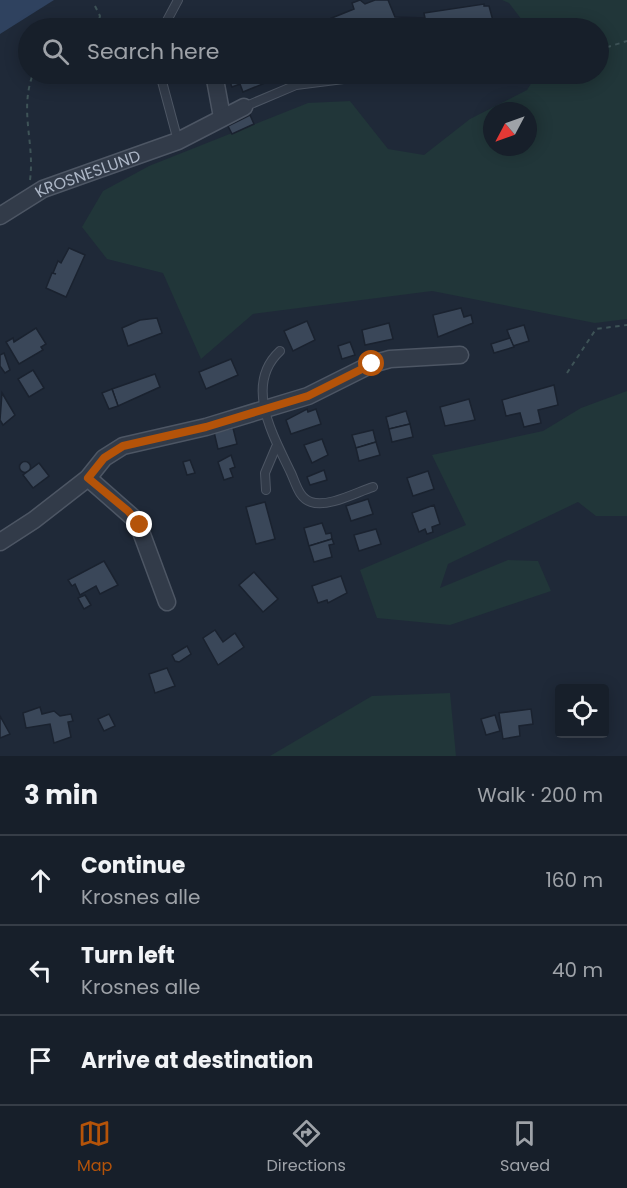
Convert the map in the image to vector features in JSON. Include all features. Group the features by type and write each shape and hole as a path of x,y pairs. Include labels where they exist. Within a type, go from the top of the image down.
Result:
{"street":[{"path":"216,84 222,117"},
{"name":"KROSNESLUND","path":"0,216 30,195 178,141 244,107"},
{"path":"0,542 34,520 88,478 104,458 123,446 206,427 322,392 372,364 390,359 460,355"},
{"path":"88,478 137,521 167,602"}],"lane":[{"path":"168,18 178,0"},
{"path":"163,84 178,141"},
{"name":"KROSNESLUND","path":"244,107 296,85 304,84"},
{"path":"280,351 269,361 267,368 264,409 276,447 301,495 309,502 321,503 373,487"},
{"path":"266,490 265,473 276,447"}],"path":[{"path":"95,6 100,18"},
{"path":"609,47 627,41"},
{"path":"30,195 31,159 25,114 31,84"},
{"path":"567,374 596,329 627,325"}],"green space":[{"path":"502,0 627,0 627,319 595,323 432,291 253,314 201,359 163,273 107,259 82,227 103,191 149,166 308,103 350,101 388,149 424,155 470,119 483,112 483,156 537,156 537,102 503,102 527,90 531,84 609,84 609,18 520,18 509,3"},
{"path":"627,391 627,516 596,516 578,502 448,564 440,588 508,560 538,561 551,591 450,625 377,618 360,570 466,525 432,455 543,431 581,408"},
{"path":"450,693 456,756 270,756 372,696"}],"water":[{"path":"0,0 54,0 25,18 18,18 18,23 0,34"}],"building":[{"path":"360,0 365,4 375,0 388,0 395,17 425,18 332,18 354,9 352,3"},
{"path":"484,4 484,6 489,6 492,18 425,18 424,13"},
{"path":"240,84 263,84 243,92"},
{"path":"250,115 254,124 232,134 228,126"},
{"path":"69,248 85,255 66,297 46,288 52,273 56,274 53,273 58,261 61,263"},
{"path":"461,308 464,317 471,315 473,323 438,337 433,315"},
{"path":"157,318 162,333 128,346 122,328 140,320"},
{"path":"307,321 315,340 293,351 284,331"},
{"path":"389,323 393,339 365,345 362,330"},
{"path":"524,325 529,341 513,346 507,330"},
{"path":"36,328 46,344 41,347 43,350 19,364 6,342 13,338 14,342"},
{"path":"510,338 514,347 494,353 491,344"},
{"path":"350,342 355,355 342,359 338,346"},
{"path":"4,353 10,370 5,373 0,366 0,355"},
{"path":"231,359 238,375 206,389 199,372"},
{"path":"33,370 44,388 29,397 18,379"},
{"path":"155,374 160,387 118,406 112,389"},
{"path":"554,385 558,405 538,410 541,423 524,427 520,413 506,416 502,400"},
{"path":"112,389 118,406 109,409 102,393"},
{"path":"2,393 15,415 3,425 0,420"},
{"path":"469,399 475,420 445,426 440,407"},
{"path":"307,409 308,412 316,409 321,424 291,434 286,420"},
{"path":"406,411 410,424 389,429 386,417"},
{"path":"410,424 413,437 392,442 389,429"},
{"path":"233,428 237,444 218,449 214,432"},
{"path":"373,430 376,442 356,448 352,435"},
{"path":"322,439 328,455 312,463 304,445"},
{"path":"376,442 380,455 359,461 356,448"},
{"path":"231,455 235,467 230,469 233,477 224,480 218,462"},
{"path":"190,460 195,473 187,475 183,462"},
{"path":"25,461 31,467 25,473 19,467"},
{"path":"39,463 49,476 33,488 23,475"},
{"path":"324,470 327,480 310,485 307,477"},
{"path":"428,471 434,489 413,496 407,478"},
{"path":"368,499 373,514 351,521 346,506"},
{"path":"265,502 275,539 256,544 246,507"},
{"path":"434,505 440,524 432,527 433,532 427,534 425,529 419,532 412,513"},
{"path":"322,523 326,534 331,533 332,539 309,546 304,528"},
{"path":"376,529 381,544 359,551 354,535"},
{"path":"332,539 334,544 329,545 332,557 314,562 309,546"},
{"path":"104,561 118,585 100,594 96,586 80,595 75,584 72,586 68,580"},
{"path":"254,572 278,599 263,612 239,585"},
{"path":"341,576 347,593 328,603 327,600 318,603 312,586"},
{"path":"85,595 91,605 84,609 78,598"},
{"path":"215,630 223,642 235,633 244,647 218,665 203,638"},
{"path":"187,646 191,654 179,662 175,661 172,655"},
{"path":"167,668 175,686 155,693 149,674"},
{"path":"40,707 42,714 54,711 60,716 71,714 73,721 68,722 71,737 54,743 50,724 26,728 23,713"},
{"path":"531,709 533,724 519,726 520,736 503,739 499,713"},
{"path":"109,714 115,726 104,731 98,719"},
{"path":"495,715 500,731 486,735 481,719"},
{"path":"0,716 10,734 0,738"}],"route":[{"path":"140,525 128,511 88,478 114,451 123,446 206,427 322,392 372,364"}]}
